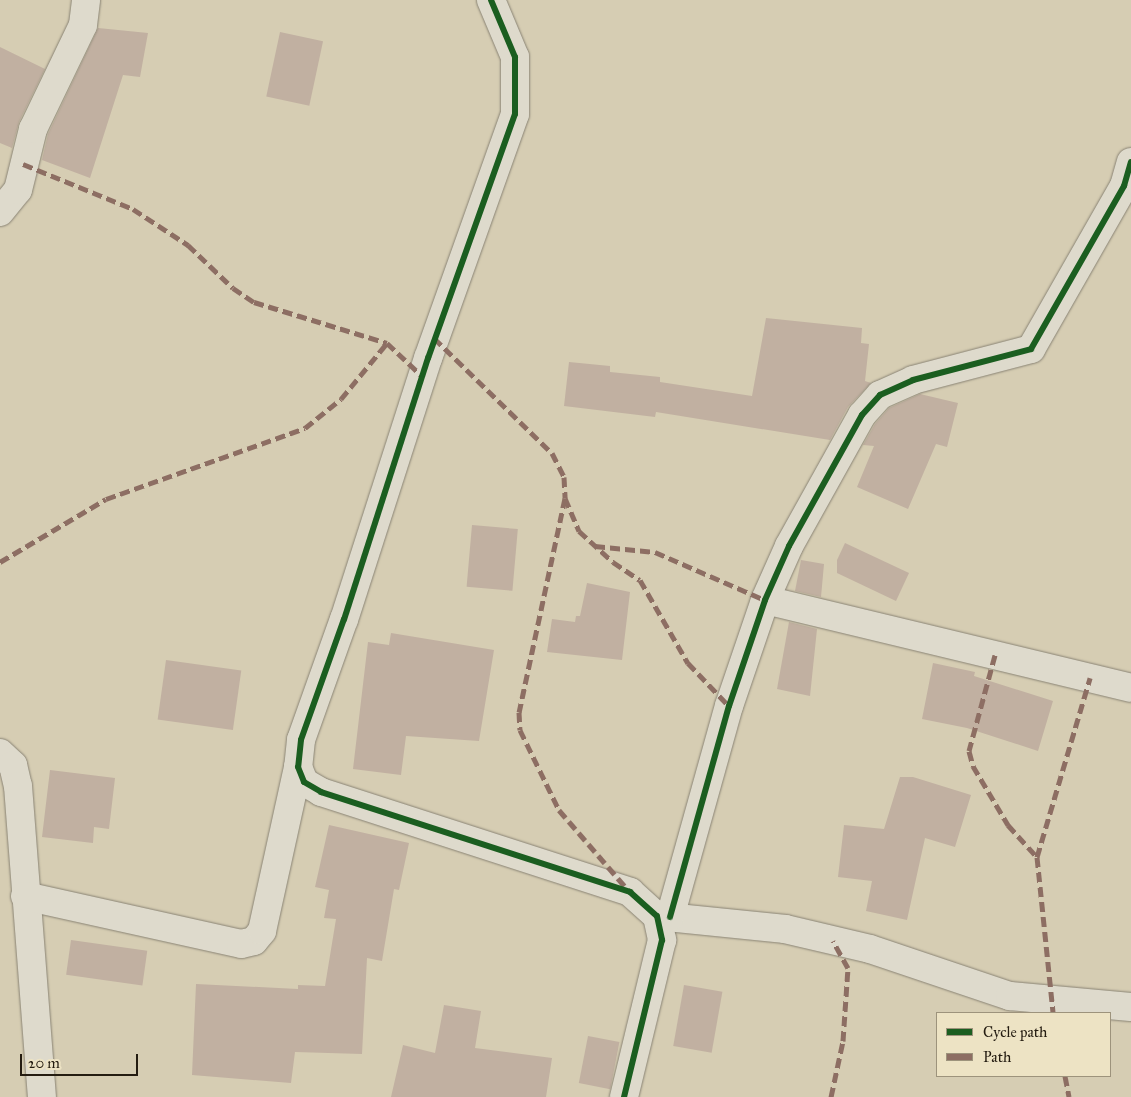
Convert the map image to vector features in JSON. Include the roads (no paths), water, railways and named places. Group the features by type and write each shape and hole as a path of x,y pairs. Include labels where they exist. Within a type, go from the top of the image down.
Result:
{"street":[{"path":"0,212 18,190 33,129 83,25 86,0"},
{"path":"25,896 240,944 254,941 262,931 298,767 301,740 344,619 432,345 515,114 515,57 491,0"},
{"path":"624,1097 662,940 664,917 729,706 765,600 789,546 862,414 880,395 913,380 1031,349 1124,186 1131,162"},
{"path":"765,600 1131,688"},
{"path":"0,753 13,765 18,786 42,1097"},
{"path":"298,767 304,782 321,792 630,892 664,917 785,929 870,948 1010,996 1131,1007"}]}
